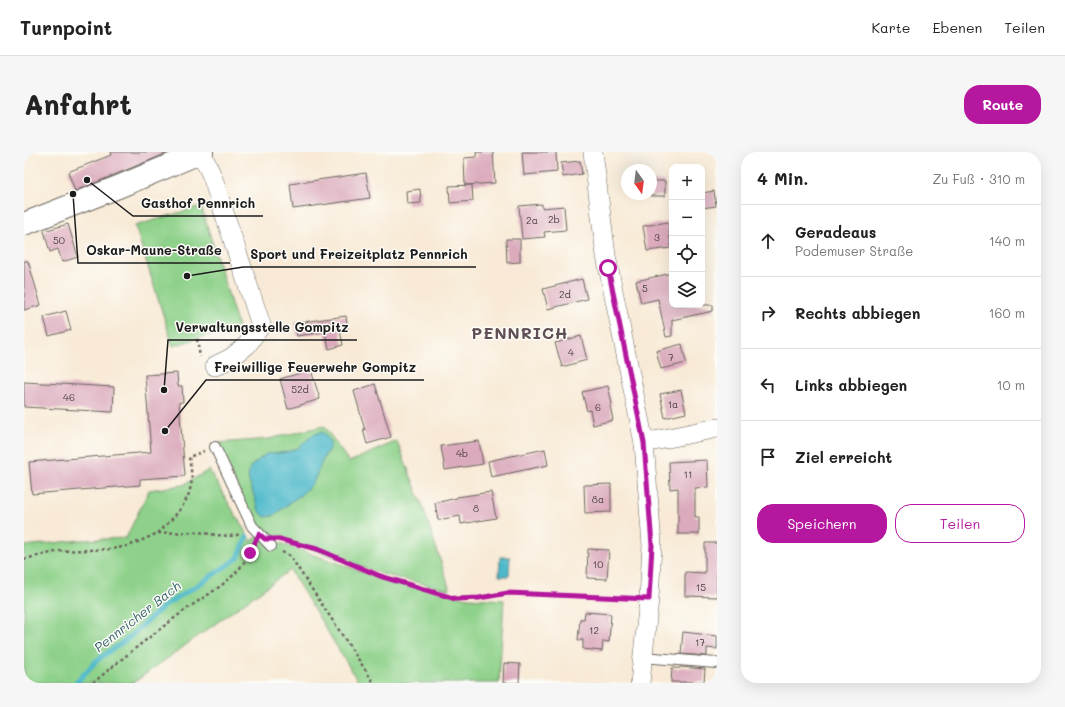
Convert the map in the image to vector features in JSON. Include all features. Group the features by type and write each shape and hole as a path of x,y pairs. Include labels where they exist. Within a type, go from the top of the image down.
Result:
{"street":[{"path":"24,224 201,152 212,176 261,325 247,345 231,358 215,366"},
{"path":"593,152 606,256 644,443 652,545 649,599 640,683"},
{"path":"644,443 717,428"}],"lane":[{"path":"215,447 262,536"},
{"path":"642,657 716,663"}],"path":[{"path":"197,339 199,351"},
{"path":"158,533 184,505 191,484 189,457 215,447"},
{"path":"24,559 60,551 113,549 131,545 158,533 198,532 216,536 230,536 237,534 278,539 317,549 380,576 456,599 479,598 508,593 649,599"},
{"path":"92,683 232,576 242,565 262,536"},
{"path":"262,536 290,556 374,683"}],"green space":[{"path":"201,206 238,326 173,346 135,226"},
{"path":"324,426 349,462 397,441 423,507 450,590 382,574 257,530 222,453 219,443 269,439"},
{"path":"209,470 251,541 260,536 380,578 468,598 504,600 499,683 359,683 290,570 133,683 24,683 24,546 81,540 126,538 149,490 183,485"}],"water":[{"path":"322,432 330,442 330,447 313,483 303,493 273,516 265,517 259,511 248,478 250,467 266,454 287,452 298,448 314,434"},
{"path":"500,557 510,557 509,576 499,576"}],"building":[{"path":"110,152 170,152 75,191 68,172 111,155"},
{"path":"476,152 493,152 495,183 465,185 464,158 477,157"},
{"path":"522,152 556,152 557,172 524,175"},
{"path":"580,161 582,174 563,177 561,163"},
{"path":"366,173 370,198 293,209 290,184"},
{"path":"657,181 665,181 665,196 657,196"},
{"path":"472,185 473,201 450,203 449,186"},
{"path":"420,189 421,203 407,204 406,191"},
{"path":"714,191 716,206 705,208 705,192"},
{"path":"542,204 542,208 564,206 566,230 544,232 545,237 522,239 519,206"},
{"path":"668,222 669,248 647,251 643,226"},
{"path":"68,224 78,257 62,262 58,249 50,252 44,231"},
{"path":"506,239 520,239 520,262 507,263"},
{"path":"24,261 28,261 41,305 24,310"},
{"path":"669,274 669,308 705,308 705,305 713,305 713,311 672,320 672,336 666,337 658,299 641,303 636,281"},
{"path":"582,279 587,299 548,309 543,289"},
{"path":"66,311 71,330 49,336 44,317"},
{"path":"346,316 348,329 340,330 343,345 329,349 325,332 297,336 295,323"},
{"path":"581,336 587,360 562,367 555,343"},
{"path":"682,344 686,363 661,369 656,351"},
{"path":"311,370 320,399 288,409 280,379"},
{"path":"177,373 178,386 182,386 183,402 179,402 185,476 140,479 140,485 32,494 29,462 151,452 145,375"},
{"path":"24,382 114,387 113,412 24,407"},
{"path":"375,384 391,437 367,444 363,430 365,430 354,391"},
{"path":"608,386 612,404 610,405 613,420 593,425 590,410 587,411 582,392"},
{"path":"681,390 686,413 665,418 660,394"},
{"path":"479,441 483,464 445,470 441,446"},
{"path":"545,449 548,465 491,477 488,461"},
{"path":"707,460 708,487 695,488 695,517 699,517 699,534 678,534 678,488 670,489 669,462"},
{"path":"611,484 611,512 585,513 584,485"},
{"path":"491,492 496,518 461,524 460,516 438,520 435,503 457,497"},
{"path":"705,543 717,543 717,597 685,596 685,572 705,573"},
{"path":"588,549 609,550 607,579 587,578"},
{"path":"585,612 611,614 609,642 603,641 602,651 583,649 583,640 578,640 580,619 584,619"},
{"path":"683,632 717,636 717,649 707,648 707,656 681,654"},
{"path":"504,663 520,664 519,683 503,683"},
{"path":"680,667 705,669 704,682 671,682 672,668"}],"waterway":[{"name":"Pennricher Bach","path":"76,683 96,661 126,640 164,606 238,558 247,537"}],"place":[{"name":"Gasthof Pennrich","path":"87,180"},
{"name":"Oskar-Maune-Straße","path":"73,194"},
{"name":"Sport und Freizeitplatz Pennrich","path":"187,276"},
{"name":"Verwaltungsstelle Gompitz","path":"164,390"},
{"name":"Freiwillige Feuerwehr Gompitz","path":"165,431"}],"district":[{"name":"PENNRICH","path":"520,332"}],"route":[{"path":"250,553 259,534 265,539 278,539 317,549 380,576 456,599 479,598 508,593 649,599 652,545 644,443 608,268"}]}
